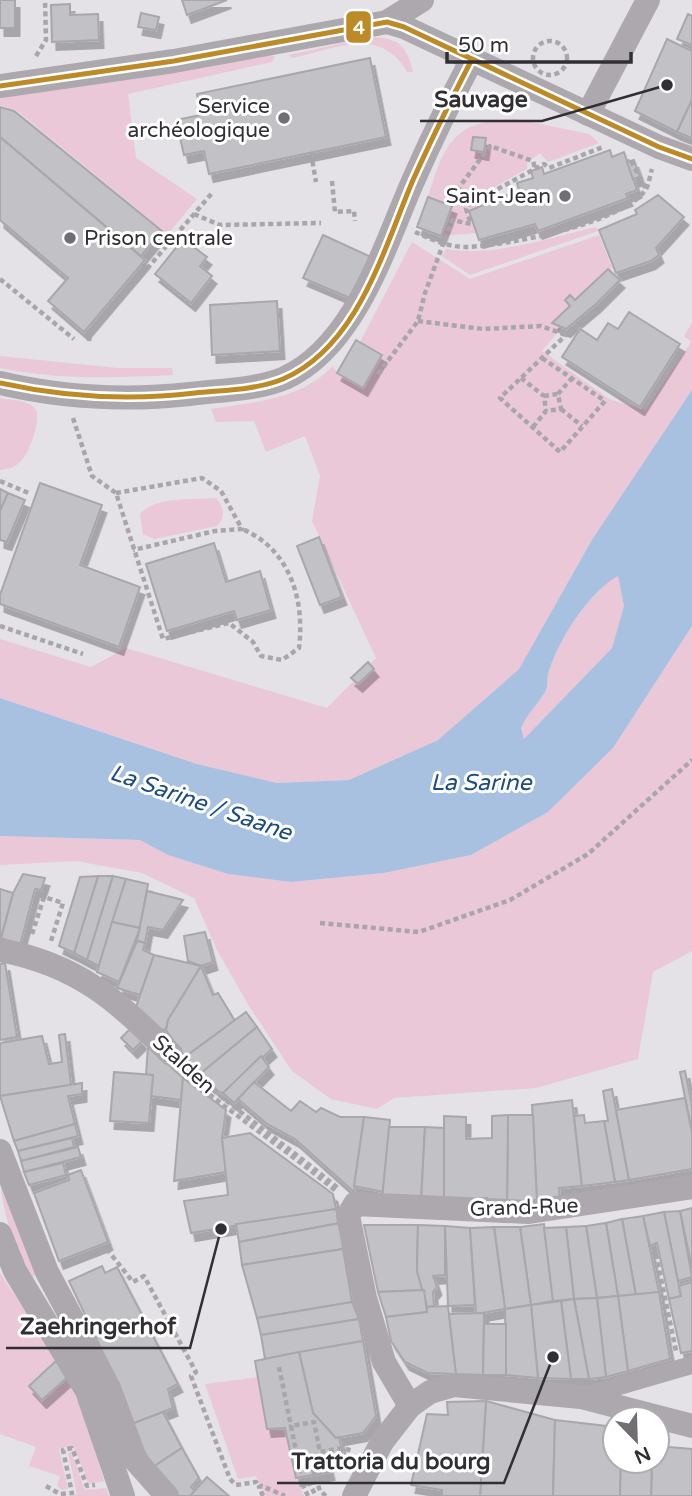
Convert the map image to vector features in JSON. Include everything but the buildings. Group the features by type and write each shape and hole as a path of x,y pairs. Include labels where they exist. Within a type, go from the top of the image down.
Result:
{"street":[{"path":"0,86 280,42 387,22 422,0"},
{"path":"587,114 648,0"},
{"path":"387,22 404,27 471,61 659,147 692,159"},
{"path":"0,383 67,396 182,395 258,386 284,378 308,364 337,336 378,266 436,130 471,61"},
{"name":"Stalden","path":"0,950 35,959 97,986 174,1061"},
{"path":"0,1151 47,1272 109,1388 136,1461 167,1496"},
{"name":"Grand-Rue","path":"350,1202 529,1212 692,1187"},
{"path":"350,1202 348,1216 365,1298 384,1362 410,1406"},
{"path":"0,1234 15,1271 88,1391 112,1490"},
{"path":"581,1397 685,1368"},
{"path":"354,1496 382,1442 410,1406 430,1392 454,1385 581,1397 692,1426"}],"path":[{"path":"26,62 36,56 46,40 46,0"},
{"path":"552,41 564,46 568,61 562,71 548,76 536,70 532,57 538,46 552,41"},
{"path":"378,374 418,321 425,293 452,220 471,224 466,209 468,205 544,164 549,168 604,146 619,128"},
{"path":"468,205 458,189 490,146 533,161 535,168"},
{"path":"394,224 444,244 464,247 503,243 584,225 633,202 646,189 659,147"},
{"path":"311,153 316,182"},
{"path":"631,161 632,168 646,189"},
{"path":"332,181 335,212 354,211 355,221"},
{"path":"89,341 90,335 213,192"},
{"path":"194,214 220,225 321,223"},
{"path":"0,279 74,340"},
{"path":"542,358 605,401 559,452 500,398 566,335 590,314"},
{"path":"418,321 483,329 541,326 566,335"},
{"path":"521,377 544,396 546,411 533,427"},
{"path":"544,396 558,394 572,378"},
{"path":"558,394 561,410"},
{"path":"67,396 92,476 116,493 133,550 163,639 229,622 253,642 261,656 282,660 299,648 300,606 287,568 275,550 260,537 242,529 215,531 133,550"},
{"path":"546,411 561,410 582,426"},
{"path":"116,493 202,478 221,491 242,529"},
{"path":"0,481 31,494"},
{"path":"0,626 83,654"},
{"path":"320,923 419,932 510,900 588,854 692,760"},
{"path":"44,897 63,902 35,959 44,897"},
{"path":"174,1061 229,1111 290,1153 350,1202"},
{"name":"Stalden","path":"174,1061 232,1107 292,1149 350,1202"},
{"path":"47,1272 106,1248 133,1282 144,1276 196,1372 191,1376 230,1479 236,1485 248,1481 256,1482 263,1496"},
{"path":"656,1254 685,1368"},
{"path":"279,1367 300,1471 322,1467 314,1422 291,1426"},
{"path":"46,1486 59,1495 72,1493 63,1450 72,1448 87,1486 112,1490"},
{"path":"320,1452 344,1448"},
{"path":"313,1469 320,1491 326,1496"},
{"path":"308,1496 301,1480 307,1479 316,1496"},
{"path":"259,1487 285,1496"}],"shaded area":[{"path":"370,37 388,39 400,44 413,72 407,72 396,58 384,49 370,45 341,46 292,58 289,55"},
{"path":"271,55 275,57 272,62 128,94 136,158 197,199 168,234 16,110 0,105 0,95"},
{"path":"516,119 589,134 599,143 548,162 540,153 527,163 527,169 483,193 488,205 469,211 477,233 441,236 451,206 428,197 447,148 465,130 478,124"},
{"path":"596,227 598,231 470,275 442,256 446,249 465,251 502,248"},
{"path":"599,235 612,268 542,351 611,400 646,410 691,342 684,336 692,323 692,390 593,538 519,669 438,740 349,780 277,783 197,764 0,698 0,639 91,667 126,648 327,708 376,658 312,521 320,476 305,436 266,452 254,421 216,422 211,409 291,393 320,377 333,366 337,373 363,388 380,356 359,344 412,242 470,279"},
{"path":"0,356 118,368 172,368 173,375 43,375 0,368"},
{"path":"0,398 30,404 36,410 37,422 23,458 13,467 0,470"},
{"path":"216,498 223,512 217,526 154,539 143,534 140,514 155,504"},
{"path":"618,575 624,606 612,648 524,739 521,728 546,690 549,671 560,644 586,605"},
{"path":"692,626 692,951 653,972 638,1059 536,1088 394,1098 377,1109 331,1099 292,1071 249,1006 217,950 194,898 142,873 76,861 0,865 0,836 140,840 168,855 228,874 291,882 384,873 471,855 548,812 613,748"},
{"path":"0,1169 40,1274 32,1277 9,1225 2,1198"},
{"path":"0,1273 57,1360 29,1386 42,1400 70,1375 67,1379 84,1413 104,1481 89,1484 73,1445 59,1449 68,1489 62,1490 57,1486 60,1476 29,1466 36,1447 0,1434"},
{"path":"258,1377 267,1429 285,1428 296,1478 304,1496 266,1496 256,1476 238,1479 205,1384"},
{"path":"71,1452 85,1490 106,1488 109,1496 69,1496 77,1494 68,1453"}],"water":[{"name":"La Sarine","path":"692,390 692,626 613,748 548,812 471,855 384,873 291,882 228,874 168,855 140,840 0,836 0,698 197,764 277,783 349,780 438,740 519,669 593,538","holes":["618,576 624,606 612,648 524,739 521,728 546,690 554,658 576,618 596,593"]}],"transit line":[{"name":"4","path":"0,86 174,61 387,22 404,27 659,147 692,159"},
{"name":"4","path":"0,383 48,392 146,397 262,385 283,379 309,364 331,344 365,293 413,180 471,61"}],"place":[{"name":"Sauvage","path":"667,85"},
{"name":"Service archéologique","path":"284,118"},
{"name":"Saint-Jean","path":"565,196"},
{"name":"Prison centrale","path":"70,238"},
{"name":"Zaehringerhof","path":"221,1229"},
{"name":"Trattoria du bourg","path":"553,1357"}],"water label":[{"name":"La Sarine / Saane","path":"201,802"}]}
